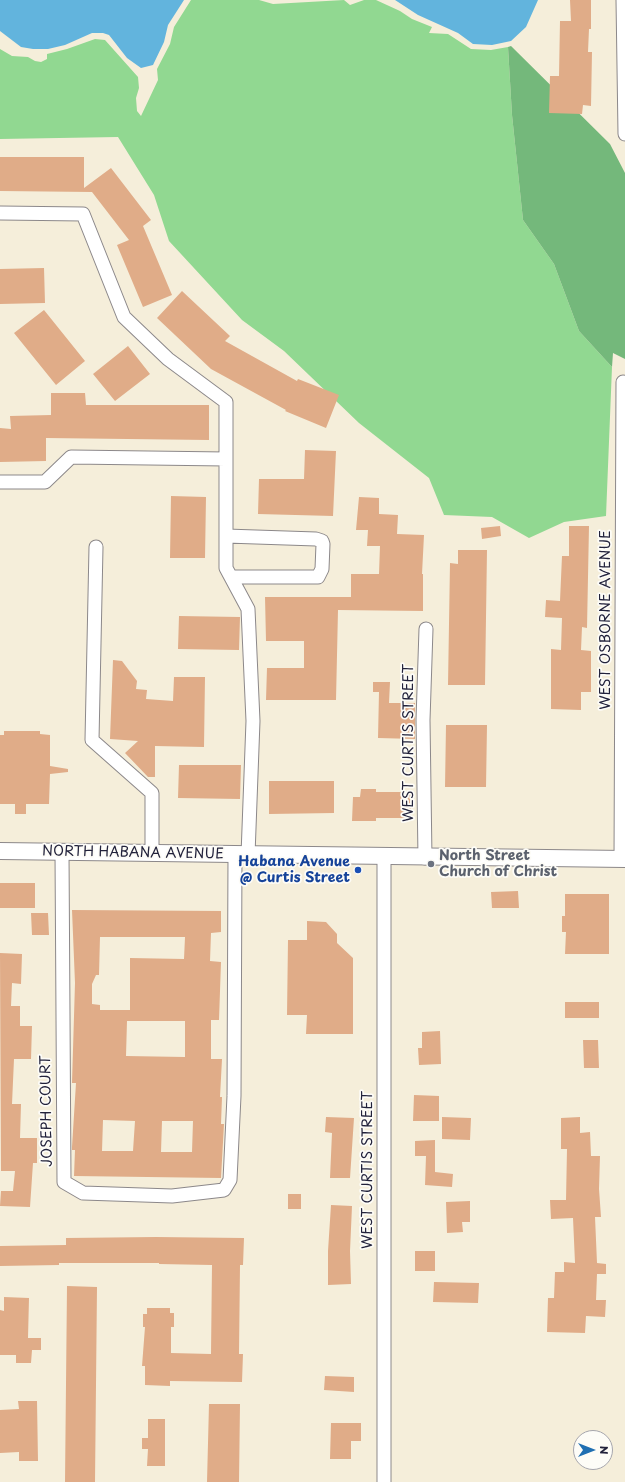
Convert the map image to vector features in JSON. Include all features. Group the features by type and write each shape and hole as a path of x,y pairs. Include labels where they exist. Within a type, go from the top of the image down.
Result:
{"street":[{"path":"623,0 625,134"},
{"path":"0,213 83,214 124,317 168,359 226,402 226,568 248,609 253,721 241,855"},
{"name":"WEST OSBORNE AVENUE","path":"623,382 623,859"},
{"path":"0,482 45,482 72,457 226,459"},
{"path":"226,536 316,539 322,541 323,544 322,569 318,577 231,577"},
{"path":"96,547 92,740 152,793 152,854"},
{"name":"WEST CURTIS STREET","path":"425,858 423,720 426,629"},
{"name":"NORTH HABANA AVENUE","path":"0,851 425,858 623,859"},
{"name":"JOSEPH COURT","path":"62,852 64,1182 83,1192 172,1196 224,1190 230,1180 241,855"},
{"name":"WEST CURTIS STREET","path":"384,857 384,1482"}],"green space":[{"path":"191,0 259,0 273,4 344,0 350,5 364,0 376,0 400,11 412,19 432,27 429,33 448,34 471,49 491,50 508,47 512,115 523,220 554,264 579,331 612,367 606,516 564,522 529,538 492,517 444,515 429,478 359,423 284,351 242,320 169,241 154,195 118,137 0,139 0,49 12,56 28,57 35,61 41,62 47,59 47,54 95,39 105,40 138,77 139,88 136,98 137,111 141,116 158,80 157,69 170,44 174,27"},
{"path":"511,46 610,144 625,173 625,359 613,353 612,367 579,331 554,264 523,220 512,115 508,47"}],"water":[{"path":"0,0 184,0 168,25 164,42 153,65 141,68 127,58 109,35 103,33 92,33 65,45 48,49 21,47 0,31"},
{"path":"395,0 538,0 526,27 511,41 492,45 473,44 458,33 418,15"}],"building":[{"path":"570,0 591,0 591,29 589,29 588,52 592,52 591,106 583,105 582,114 549,113 550,76 559,76 560,21 571,21"},
{"path":"0,157 84,157 84,188 111,168 151,220 143,226 172,295 143,307 117,245 129,240 92,192 0,191"},
{"path":"44,268 45,303 0,304 0,269"},
{"path":"182,291 230,336 225,341 297,381 298,379 339,395 326,428 285,411 286,410 211,369 157,318"},
{"path":"44,310 85,361 56,385 14,333"},
{"path":"128,346 150,374 115,401 93,374"},
{"path":"51,393 85,393 86,405 209,405 209,440 46,438 46,461 0,462 0,428 11,429 10,416 51,415"},
{"path":"305,450 336,451 333,516 258,514 259,479 304,479"},
{"path":"171,496 206,497 205,558 170,558"},
{"path":"359,497 379,498 379,514 398,515 397,534 424,535 422,574 423,611 338,610 336,700 266,700 267,668 304,668 304,641 266,641 265,597 351,597 351,574 379,574 380,546 367,546 368,530 356,530"},
{"path":"500,526 501,536 482,539 481,528"},
{"path":"569,526 589,526 587,628 582,627 581,650 591,651 591,692 581,692 581,710 551,709 551,649 561,650 562,618 545,617 546,600 560,601 562,556 569,556"},
{"path":"458,550 487,550 485,685 448,685 450,563 458,564"},
{"path":"179,616 240,617 239,650 178,649"},
{"path":"113,660 122,661 137,681 136,689 147,690 146,699 173,701 174,677 205,677 204,747 155,746 155,777 148,777 125,753 138,741 110,739"},
{"path":"373,682 390,682 389,703 415,703 415,739 378,738 379,692 373,692"},
{"path":"446,725 487,725 486,787 445,787"},
{"path":"4,731 40,731 40,734 50,735 50,766 68,769 68,772 50,774 49,804 26,804 26,814 15,814 15,804 0,804 0,735 4,735"},
{"path":"179,765 241,765 240,799 178,798"},
{"path":"269,781 334,781 334,813 269,814"},
{"path":"361,789 376,789 376,792 411,792 411,818 376,818 376,821 352,821 353,797 360,797"},
{"path":"0,883 35,883 35,908 0,908"},
{"path":"518,891 519,908 492,908 491,892"},
{"path":"565,894 609,894 609,954 565,954 566,932 562,932 562,916 565,916"},
{"path":"72,910 221,911 221,932 211,933 210,961 221,962 219,1020 211,1020 211,1059 222,1059 220,1097 222,1097 221,1124 224,1124 221,1178 74,1176 75,1150 72,1150 72,1147 76,1083 72,1083 75,983","holes":["100,937 185,937 184,959 130,958 130,1010 100,1010 100,1005 92,1004 92,984 96,975 99,975","127,1021 185,1021 185,1057 126,1056","103,1120 135,1121 133,1151 102,1151","162,1121 193,1121 192,1152 161,1152"]},
{"path":"31,913 48,913 49,935 32,935"},
{"path":"307,921 326,922 337,934 337,943 353,958 353,1034 306,1034 307,1015 287,1015 288,940 307,940"},
{"path":"0,953 22,954 21,984 12,983 11,1006 20,1006 20,1026 32,1026 31,1059 14,1059 12,1104 21,1104 20,1138 37,1138 37,1163 33,1163 30,1207 0,1206 1,1191 13,1191 15,1171 1,1171"},
{"path":"565,1002 599,1002 599,1018 565,1018"},
{"path":"440,1031 441,1064 419,1065 418,1048 422,1048 422,1032"},
{"path":"583,1040 598,1040 599,1068 584,1068"},
{"path":"414,1095 439,1096 439,1121 413,1121"},
{"path":"326,1117 354,1118 350,1178 330,1178 332,1133 325,1132"},
{"path":"442,1117 471,1118 470,1140 442,1139"},
{"path":"580,1117 580,1133 590,1132 591,1156 600,1156 599,1189 601,1217 595,1217 597,1263 606,1264 606,1274 597,1274 596,1300 606,1300 605,1317 586,1316 585,1333 547,1332 548,1298 554,1298 555,1272 564,1272 564,1262 575,1263 573,1218 551,1219 550,1200 566,1200 567,1149 561,1149 561,1118"},
{"path":"435,1140 435,1172 453,1174 452,1187 425,1185 426,1156 415,1156 415,1141"},
{"path":"288,1194 301,1194 301,1209 288,1209"},
{"path":"470,1201 470,1222 462,1222 463,1232 447,1233 446,1202"},
{"path":"331,1205 352,1206 350,1251 351,1284 328,1285 328,1251"},
{"path":"66,1238 244,1238 243,1265 240,1265 239,1354 243,1354 242,1382 170,1381 170,1386 145,1385 145,1366 142,1366 145,1327 143,1327 143,1314 147,1314 147,1308 170,1308 170,1313 174,1313 174,1327 171,1327 171,1353 211,1354 212,1265 159,1263 59,1263 59,1265 0,1266 0,1246 66,1245"},
{"path":"415,1251 435,1251 435,1271 415,1271"},
{"path":"434,1282 479,1283 478,1303 433,1302"},
{"path":"67,1286 97,1287 95,1482 65,1482"},
{"path":"4,1297 29,1298 28,1338 41,1338 41,1350 32,1350 31,1363 16,1363 16,1355 0,1355 0,1310 4,1311"},
{"path":"325,1376 354,1377 354,1392 324,1390"},
{"path":"18,1401 37,1401 38,1461 19,1461 19,1452 0,1453 0,1410 19,1409"},
{"path":"209,1404 240,1404 239,1482 207,1482"},
{"path":"148,1419 165,1419 165,1466 147,1466 148,1449 142,1449 142,1438 148,1438"},
{"path":"331,1423 361,1423 361,1441 351,1441 351,1459 330,1459"}],"place":[{"name":"North Street Church of Christ","path":"431,864"},
{"name":"Habana Avenue @ Curtis Street","path":"358,870"}]}
